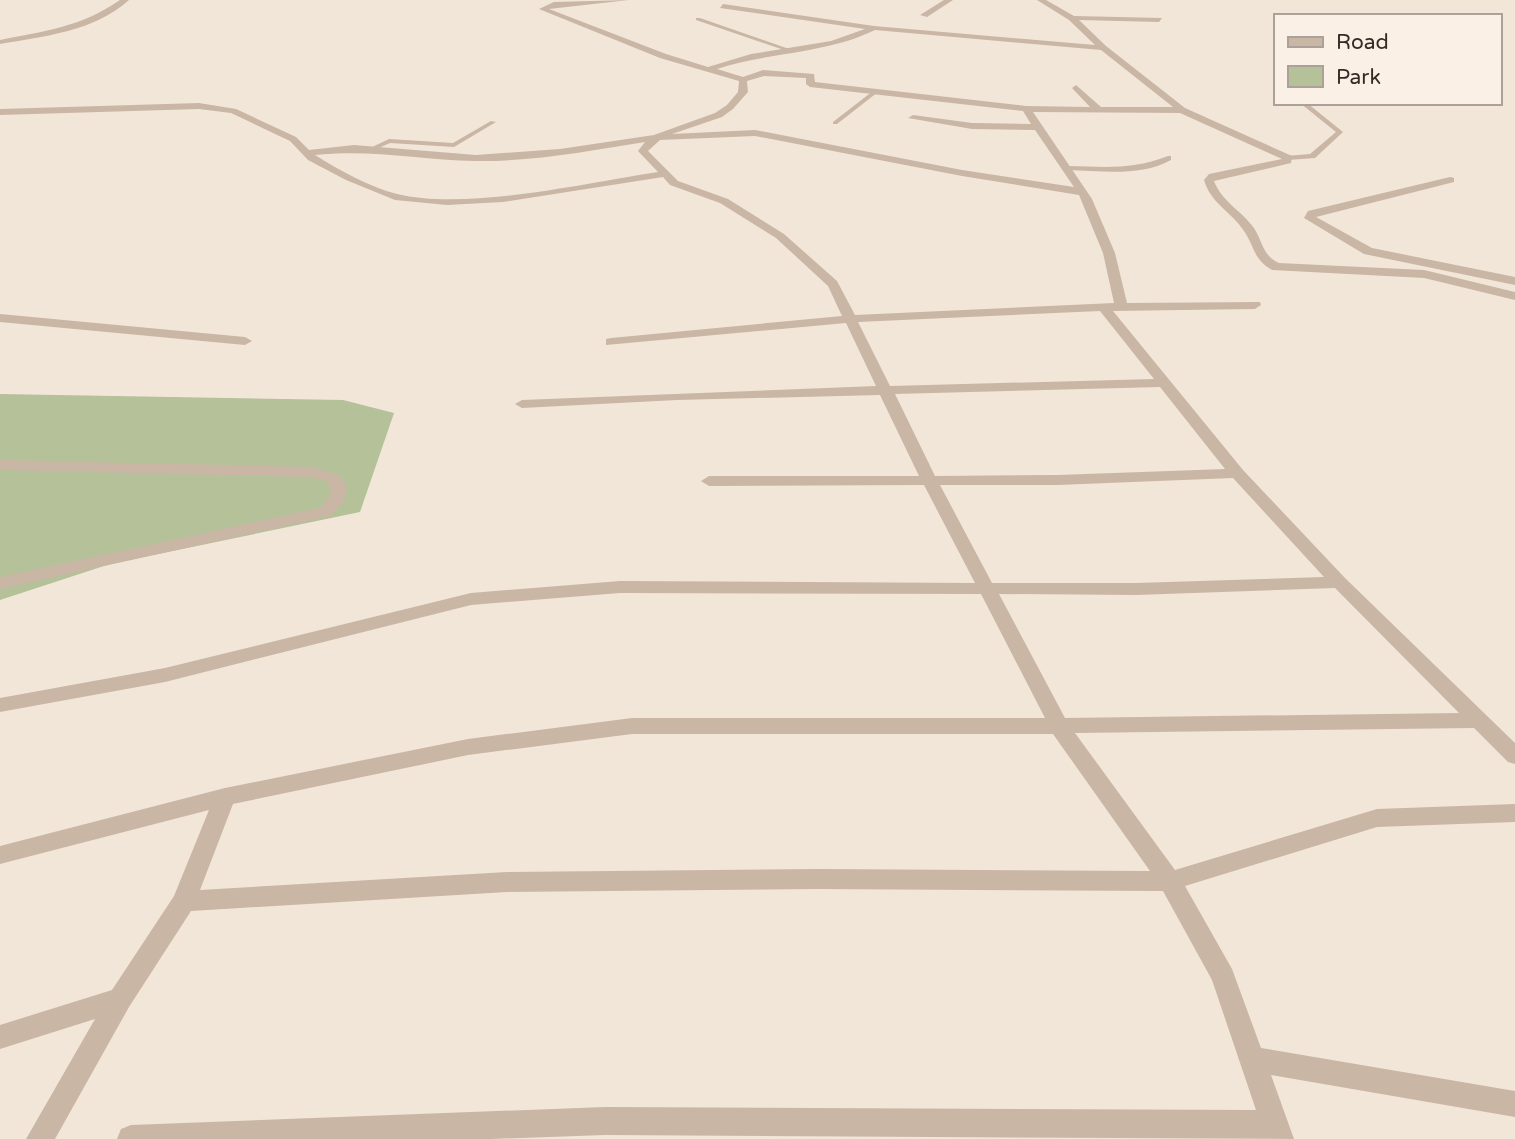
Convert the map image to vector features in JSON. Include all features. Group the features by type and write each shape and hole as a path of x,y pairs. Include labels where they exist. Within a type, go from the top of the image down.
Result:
{"street":[{"path":"0,42 72,28 99,19 125,0"},
{"path":"625,0 554,4 543,9 663,56 743,80 763,73 805,75 811,76 810,84 1026,109 1182,110"},
{"path":"924,15 949,0"},
{"path":"1041,0 1072,18 1103,48 1182,110 1288,158 1287,161 1213,176 1209,180 1217,202 1250,229 1262,261 1276,267 1424,274 1515,296"},
{"path":"723,6 874,28 1103,48"},
{"path":"1072,18 1159,20"},
{"path":"710,69 756,55 858,37 874,28"},
{"path":"131,1139 605,1121 1278,1132 1223,977 1170,881 1059,726 929,479 834,284 780,236 723,201 674,183 643,151 647,144 660,137 727,109 743,92 743,80"},
{"path":"1076,88 1098,109"},
{"path":"0,112 199,106 233,111 293,139 307,153 350,178 395,197 447,202 503,199 665,174"},
{"path":"1026,109 1083,192 1108,253 1121,307"},
{"path":"912,118 972,126 1038,127"},
{"path":"307,153 372,149 476,158 560,152 660,137 775,135 962,173 1083,192"},
{"path":"1450,180 1312,213 1310,218 1368,251 1515,281"},
{"path":"611,342 748,326 851,318 1102,307 1255,305"},
{"path":"1102,307 1237,473 1339,582 1515,756"},
{"path":"0,318 245,341"},
{"path":"522,404 677,396 1163,383"},
{"path":"0,465 313,472 335,480 339,489 335,503 325,512 0,583"},
{"path":"709,481 1058,480 1237,473"},
{"path":"0,705 165,675 471,599 620,587 1136,589 1339,582"},
{"path":"0,855 225,797 468,747 632,726 1059,726 1481,720"},
{"path":"40,1139 120,999 184,901 225,797"},
{"path":"184,901 507,882 818,879 1170,881 1377,818 1515,813"},
{"path":"0,1037 120,999"},
{"path":"1251,1059 1515,1104"}],"lane":[{"path":"698,19 789,50"},
{"path":"835,123 875,92"},
{"path":"1288,158 1312,156 1340,132 1306,105"},
{"path":"372,149 389,141 453,145 493,121"},
{"path":"1068,168 1141,167 1160,165 1168,158"}],"green space":[{"path":"0,394 343,400 394,413 360,512 110,564 0,600"}]}
